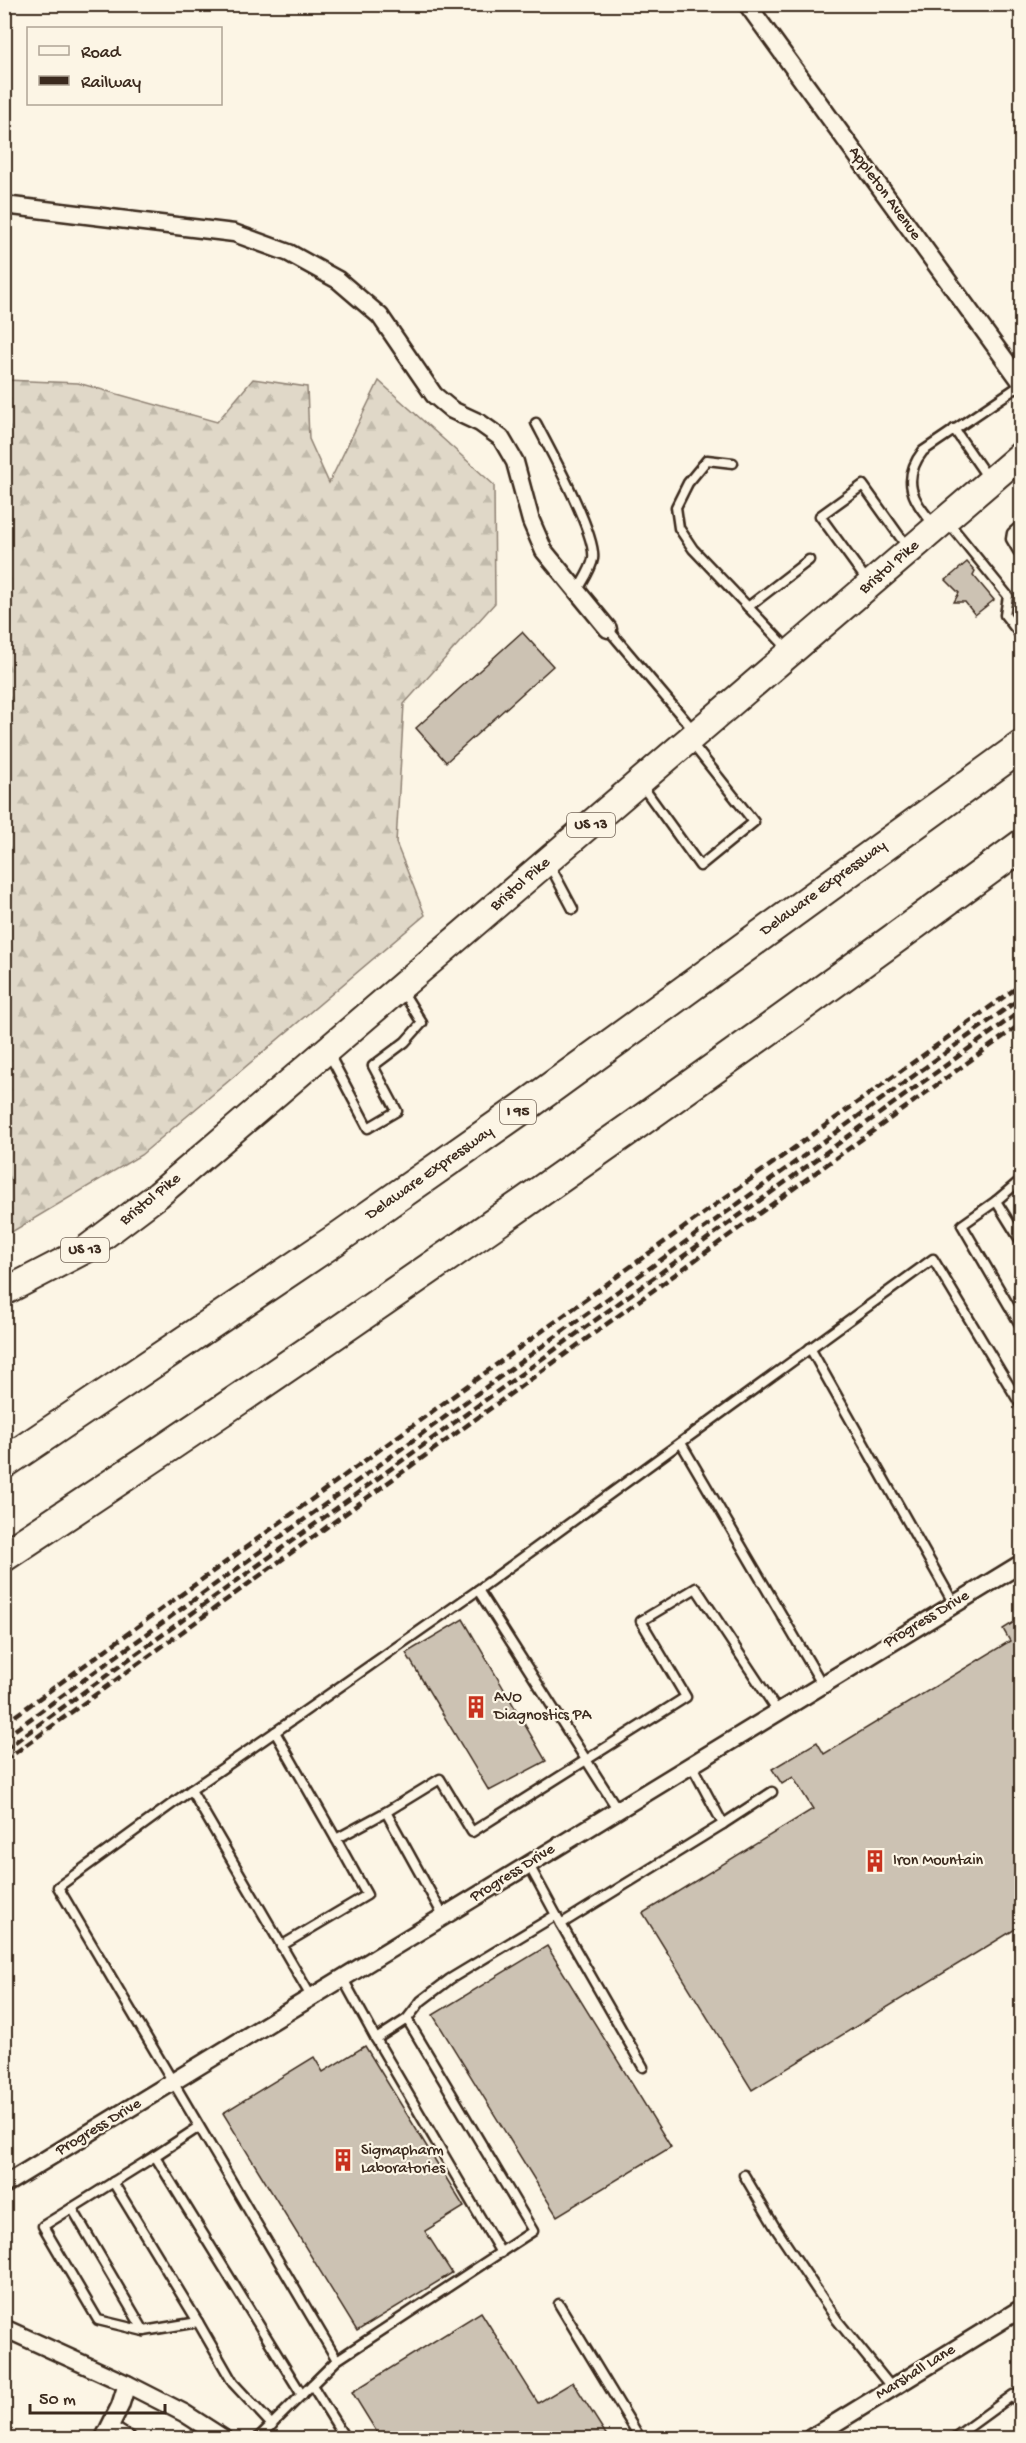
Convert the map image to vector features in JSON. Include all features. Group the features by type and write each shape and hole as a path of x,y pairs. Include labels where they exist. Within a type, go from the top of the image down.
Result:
{"highway":[{"name":"Delaware Expressway","path":"4,1463 326,1247 495,1128 1022,746"},
{"path":"4,1556 183,1438 554,1183 1022,845"}],"main road":[{"name":"Bristol Pike","path":"4,1292 60,1265 109,1234 159,1195 1022,454"}],"street":[{"name":"Appleton Avenue","path":"747,4 1022,383"},
{"path":"4,205 234,233 289,253 338,280 380,316 434,396 452,410 480,423 501,438 515,462 537,537 553,565 608,629"},
{"name":"Progress Drive","path":"4,2185 1022,1563"},
{"name":"Marshall Lane","path":"812,2439 1022,2308"},
{"path":"4,2328 127,2384 184,2414 223,2439"},
{"path":"107,2432 127,2384"}],"lane":[{"path":"1022,383 923,451 913,464 910,479 913,494 923,512 941,523 1008,596 1005,615 1022,637"},
{"path":"536,423 565,477 593,545 593,560 577,593"},
{"path":"954,429 990,481"},
{"path":"734,464 707,460 688,483 676,507 679,528 693,549 791,653"},
{"path":"870,585 820,516 862,485 909,551"},
{"path":"1018,550 1011,539 1012,533 1022,524"},
{"path":"748,607 809,560"},
{"path":"608,629 693,737 754,822 700,866 640,783"},
{"path":"548,862 573,909"},
{"path":"328,1051 368,1128 397,1111 373,1066 405,1042 422,1023 401,989"},
{"path":"1022,1179 962,1225 1022,1328"},
{"path":"996,1201 1022,1243"},
{"path":"337,2360 58,1887 192,1790 478,1590 933,1259 1022,1407"},
{"path":"810,1348 954,1604"},
{"path":"681,1443 822,1684"},
{"path":"336,1839 440,1779 472,1832 686,1697 641,1621 696,1588 778,1712"},
{"path":"478,1590 618,1810"},
{"path":"275,1732 367,1894 282,1946"},
{"path":"692,1766 723,1824"},
{"path":"192,1790 312,1998"},
{"path":"561,1924 772,1792"},
{"path":"386,1812 444,1917"},
{"path":"529,1864 643,2067"},
{"path":"376,2039 407,2019 421,2001 450,1979 556,1915"},
{"path":"343,1979 501,2253"},
{"path":"258,2439 337,2360 533,2231 407,2019"},
{"path":"198,2322 144,2331 98,2320 43,2226 199,2127"},
{"path":"155,2156 302,2395"},
{"path":"744,2175 776,2229 837,2320 892,2388"},
{"path":"113,2182 233,2383 272,2425"},
{"path":"72,2208 144,2331"},
{"path":"559,2304 640,2439"},
{"path":"312,2385 345,2439"},
{"path":"954,2439 1022,2390"},
{"path":"1012,2395 1022,2408"},
{"path":"107,2432 132,2439"}],"green space":[{"path":"253,379 307,387 309,439 329,483 379,381 494,485 495,603 404,704 396,843 425,915 141,1155 5,1236 5,380 78,383 217,422"}],"building":[{"path":"967,562 975,571 973,575 994,600 975,615 965,602 954,602 959,593 946,580"},
{"path":"522,632 553,666 446,762 416,728"},
{"name":"Iron Mountain","path":"1022,1617 1022,1925 752,2090 643,1913 813,1809 793,1777 782,1784 772,1769 817,1742 824,1754 1010,1641 1003,1629"},
{"name":"AVO Diagnostics PA","path":"463,1619 546,1761 489,1791 406,1653"},
{"path":"547,1946 671,2147 557,2216 433,2015"},
{"name":"Sigmapharm Laboratories","path":"365,2046 464,2207 425,2231 452,2273 357,2331 223,2113 314,2057 323,2072"},
{"path":"481,2312 538,2403 573,2382 609,2439 381,2439 352,2392"}],"railway":[{"path":"4,1724 730,1194 1022,984"},
{"path":"4,1738 1022,997"},
{"path":"4,1750 1022,1010"},
{"path":"4,1761 1022,1023"}],"place":[{"name":"AVO Diagnostics PA","path":"476,1707"},
{"name":"Iron Mountain","path":"875,1861"},
{"name":"Sigmapharm Laboratories","path":"343,2160"}]}
